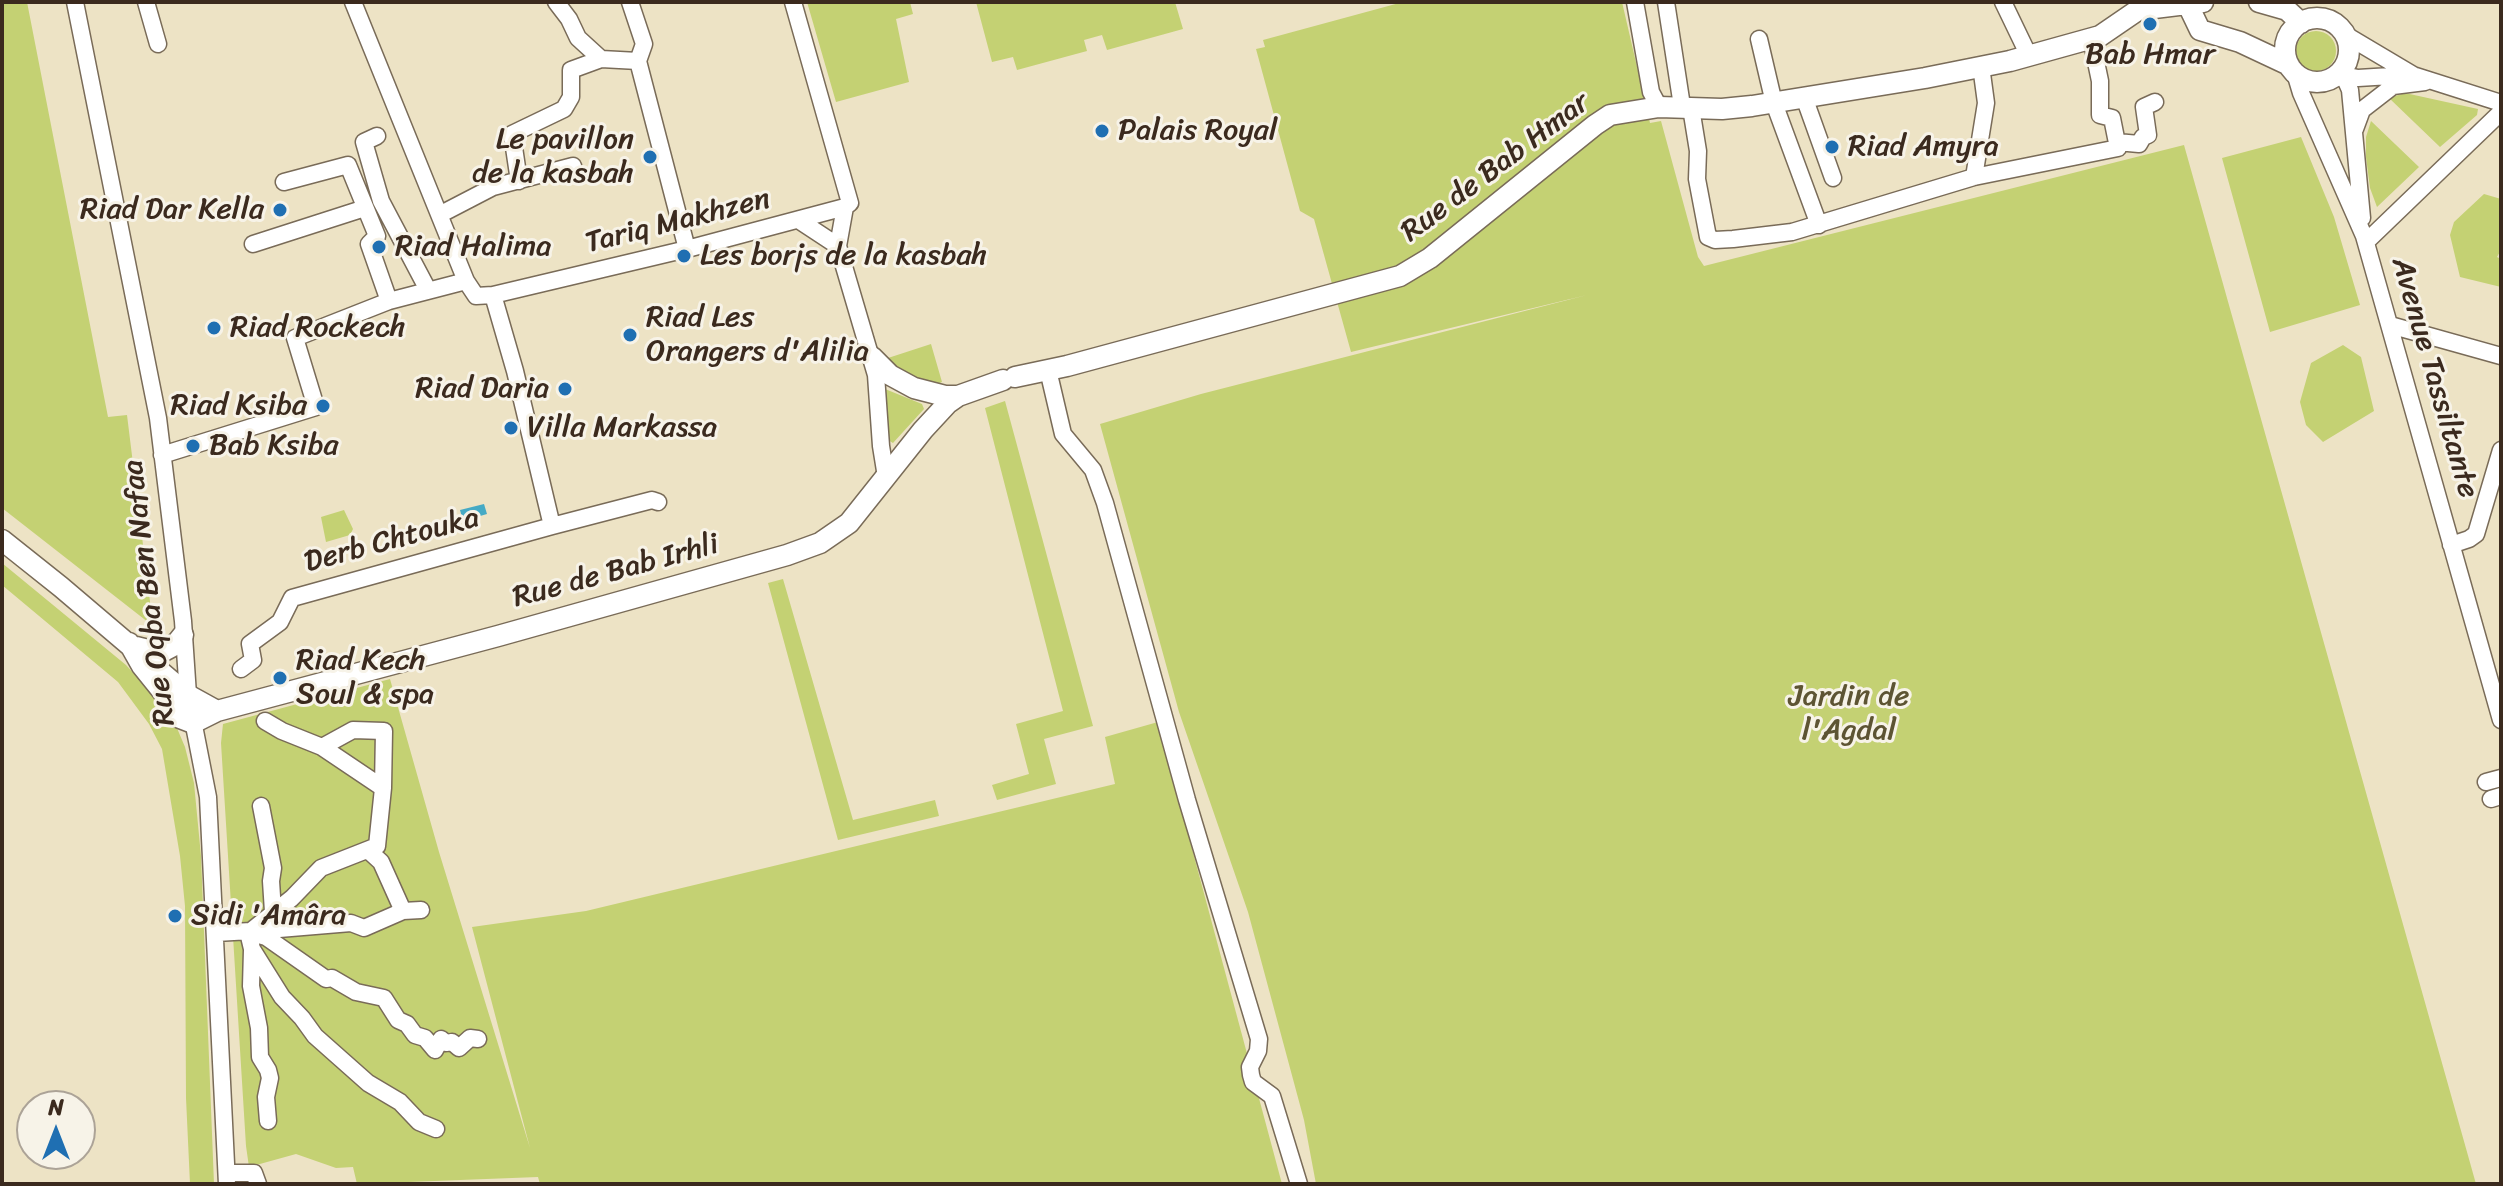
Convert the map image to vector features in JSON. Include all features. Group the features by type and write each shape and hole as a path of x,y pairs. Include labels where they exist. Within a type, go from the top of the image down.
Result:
{"main road":[{"path":"2259,2 2320,18 2341,30"},
{"path":"2193,3 2200,30 2240,42 2307,80 2316,82 2339,73 2349,51 2330,2"},
{"name":"Rue de Bab Hmar","path":"1009,378 1324,299 1400,276 1430,258 1610,115 1659,107 1722,109 1774,103 1925,78 2029,56 2100,36 2138,10 2193,3"},
{"path":"2292,69 2285,53 2286,40 2301,15"},
{"path":"872,357 890,375 914,388 958,396"},
{"name":"Rue de Bab Irhli","path":"193,723 217,711 482,641 814,546 836,533 860,512 938,413 958,396 1009,378"},
{"path":"2,540 188,695 217,711"},
{"path":"129,643 160,653 175,645 183,635"},
{"path":"129,643 180,718 193,723"}],"street":[{"name":"Rue Oqba Ben Nafaa","path":"75,2 158,418 188,695 208,797 227,1179"},
{"path":"146,2 158,44"},
{"path":"353,2 466,281 473,295 493,295 515,371 552,526"},
{"path":"556,2 578,38 601,59"},
{"path":"630,2 644,44 638,61 687,249"},
{"path":"793,2 850,203 845,207 838,246 876,375 886,477"},
{"path":"1635,2 1651,92 1659,107"},
{"path":"1666,2 1686,107 1698,151 1697,179 1708,237 1715,240 1819,225 1974,177 2118,148 2112,118 2100,115 2100,81 2091,38"},
{"path":"2003,2 2029,56"},
{"path":"2341,30 2413,75 2501,103"},
{"path":"1759,39 1774,103 1819,225"},
{"path":"519,181 512,134 564,109 571,97 571,70 601,59 638,61"},
{"path":"1974,177 1986,103 1981,66"},
{"name":"Avenue Tassiltante","path":"2292,69 2365,239 2501,720"},
{"path":"2339,73 2358,78 2413,75"},
{"name":"Avenue Tassiltante","path":"2339,73 2350,90 2365,239"},
{"path":"2353,142 2359,114 2371,102 2393,86 2435,81"},
{"path":"1804,97 1833,178"},
{"path":"2117,142 2139,144 2148,135 2144,107 2155,102"},
{"path":"2365,239 2501,112"},
{"path":"377,136 364,142 381,201 428,290"},
{"path":"284,182 348,165 377,236 369,244 389,301"},
{"path":"441,214 487,190 573,166"},
{"name":"Tariq Makhzen","path":"493,295 800,221 845,207"},
{"path":"253,244 365,208"},
{"path":"800,221 838,246"},
{"path":"162,455 316,407 295,338 389,301 466,281"},
{"path":"2390,325 2501,356"},
{"path":"1048,370 1063,434 1093,470 1105,503 1195,828 1259,1039 1258,1051 1250,1067 1251,1075 1253,1082 1272,1096 1299,1184"},
{"path":"2451,545 2476,534 2501,450"},
{"name":"Derb Chtouka","path":"241,669 253,660 250,644 280,622 292,598 552,526 652,500 658,502"},
{"path":"265,721 322,747 383,788"},
{"path":"268,1121 266,1097 270,1078 260,1057 259,1028 251,986 251,937 321,868 377,846 383,788 384,731 353,730 322,747"},
{"path":"261,806 273,868 273,912"},
{"path":"369,851 381,862 403,911"},
{"path":"251,937 351,923 364,928 403,911 421,910"},
{"path":"216,933 266,937 326,979 332,978 356,992 384,998 398,1020 407,1024 415,1035 425,1038 435,1050 441,1039 459,1048 470,1038 478,1039"},
{"path":"251,937 282,997 315,1036 368,1083 400,1102 419,1122 436,1129"},
{"path":"227,1179 254,1173 258,1184"}],"green space":[{"path":"2,2 27,2 108,417 127,415 153,626 2,508"},
{"path":"807,2 910,2 913,14 896,19 909,82 836,102"},
{"path":"976,2 1175,2 1183,29 1107,50 1102,35 1084,40 1087,51 1017,70 1013,57 992,62"},
{"name":"Jardin de l'Agdal","path":"1403,2 1622,2 1650,123 1661,121 1698,257 1704,266 2184,145 2476,1184 1316,1184 1304,1120 1248,912 1179,712 1100,424 1201,394 1587,295 1351,352 1314,219 1300,211 1256,49 1265,47 1263,40"},
{"path":"2316,31 2330,37 2336,51 2330,65 2316,71 2302,65 2296,51 2302,37"},
{"path":"2405,93 2478,109 2477,115 2440,147 2389,98"},
{"path":"2371,121 2419,167 2377,207 2370,188 2366,157 2366,137"},
{"path":"2301,137 2334,217 2360,305 2270,332 2222,158"},
{"path":"2484,194 2501,199 2501,250 2497,257 2501,259 2501,287 2460,277 2450,235 2454,222"},
{"path":"931,344 942,382 937,384 927,383 896,367 888,358"},
{"path":"2343,345 2361,357 2374,411 2323,442 2306,425 2300,402 2311,363"},
{"path":"885,389 922,404 924,409 893,443 888,440"},
{"path":"1005,401 1093,726 1044,739 1056,784 997,800 992,785 1029,774 1016,724 1063,711 985,408"},
{"path":"344,510 353,529 350,535 326,542 321,517"},
{"path":"2,563 126,665 171,714 185,747 194,783 201,856 214,1184 190,1184 186,1098 185,906 162,749 149,724 118,682 2,585"},
{"path":"783,579 853,820 935,800 939,816 838,840 768,583"},
{"path":"390,679 439,852 530,1148 472,927 586,911 1115,784 1105,737 1158,722 1282,1184 540,1184 538,1177 357,1184 353,1167 336,1168 296,1154 249,1167 221,743 223,724"}],"water":[{"path":"484,504 487,514 463,521 460,510"}],"place":[{"name":"Bab Hmar","path":"2150,24"},
{"name":"Palais Royal","path":"1102,131"},
{"name":"Riad Amyra","path":"1832,147"},
{"name":"Le pavillon de la kasbah","path":"650,157"},
{"name":"Riad Dar Kella","path":"280,210"},
{"name":"Riad Halima","path":"379,247"},
{"name":"Les borjs de la kasbah","path":"684,256"},
{"name":"Riad Rockech","path":"214,328"},
{"name":"Riad Les Orangers d'Alilia","path":"630,335"},
{"name":"Riad Daria","path":"565,389"},
{"name":"Riad Ksiba","path":"323,406"},
{"name":"Villa Markassa","path":"511,428"},
{"name":"Bab Ksiba","path":"193,446"},
{"name":"Riad Kech Soul & spa","path":"280,678"},
{"name":"Sidi 'Amâra","path":"175,916"}]}
